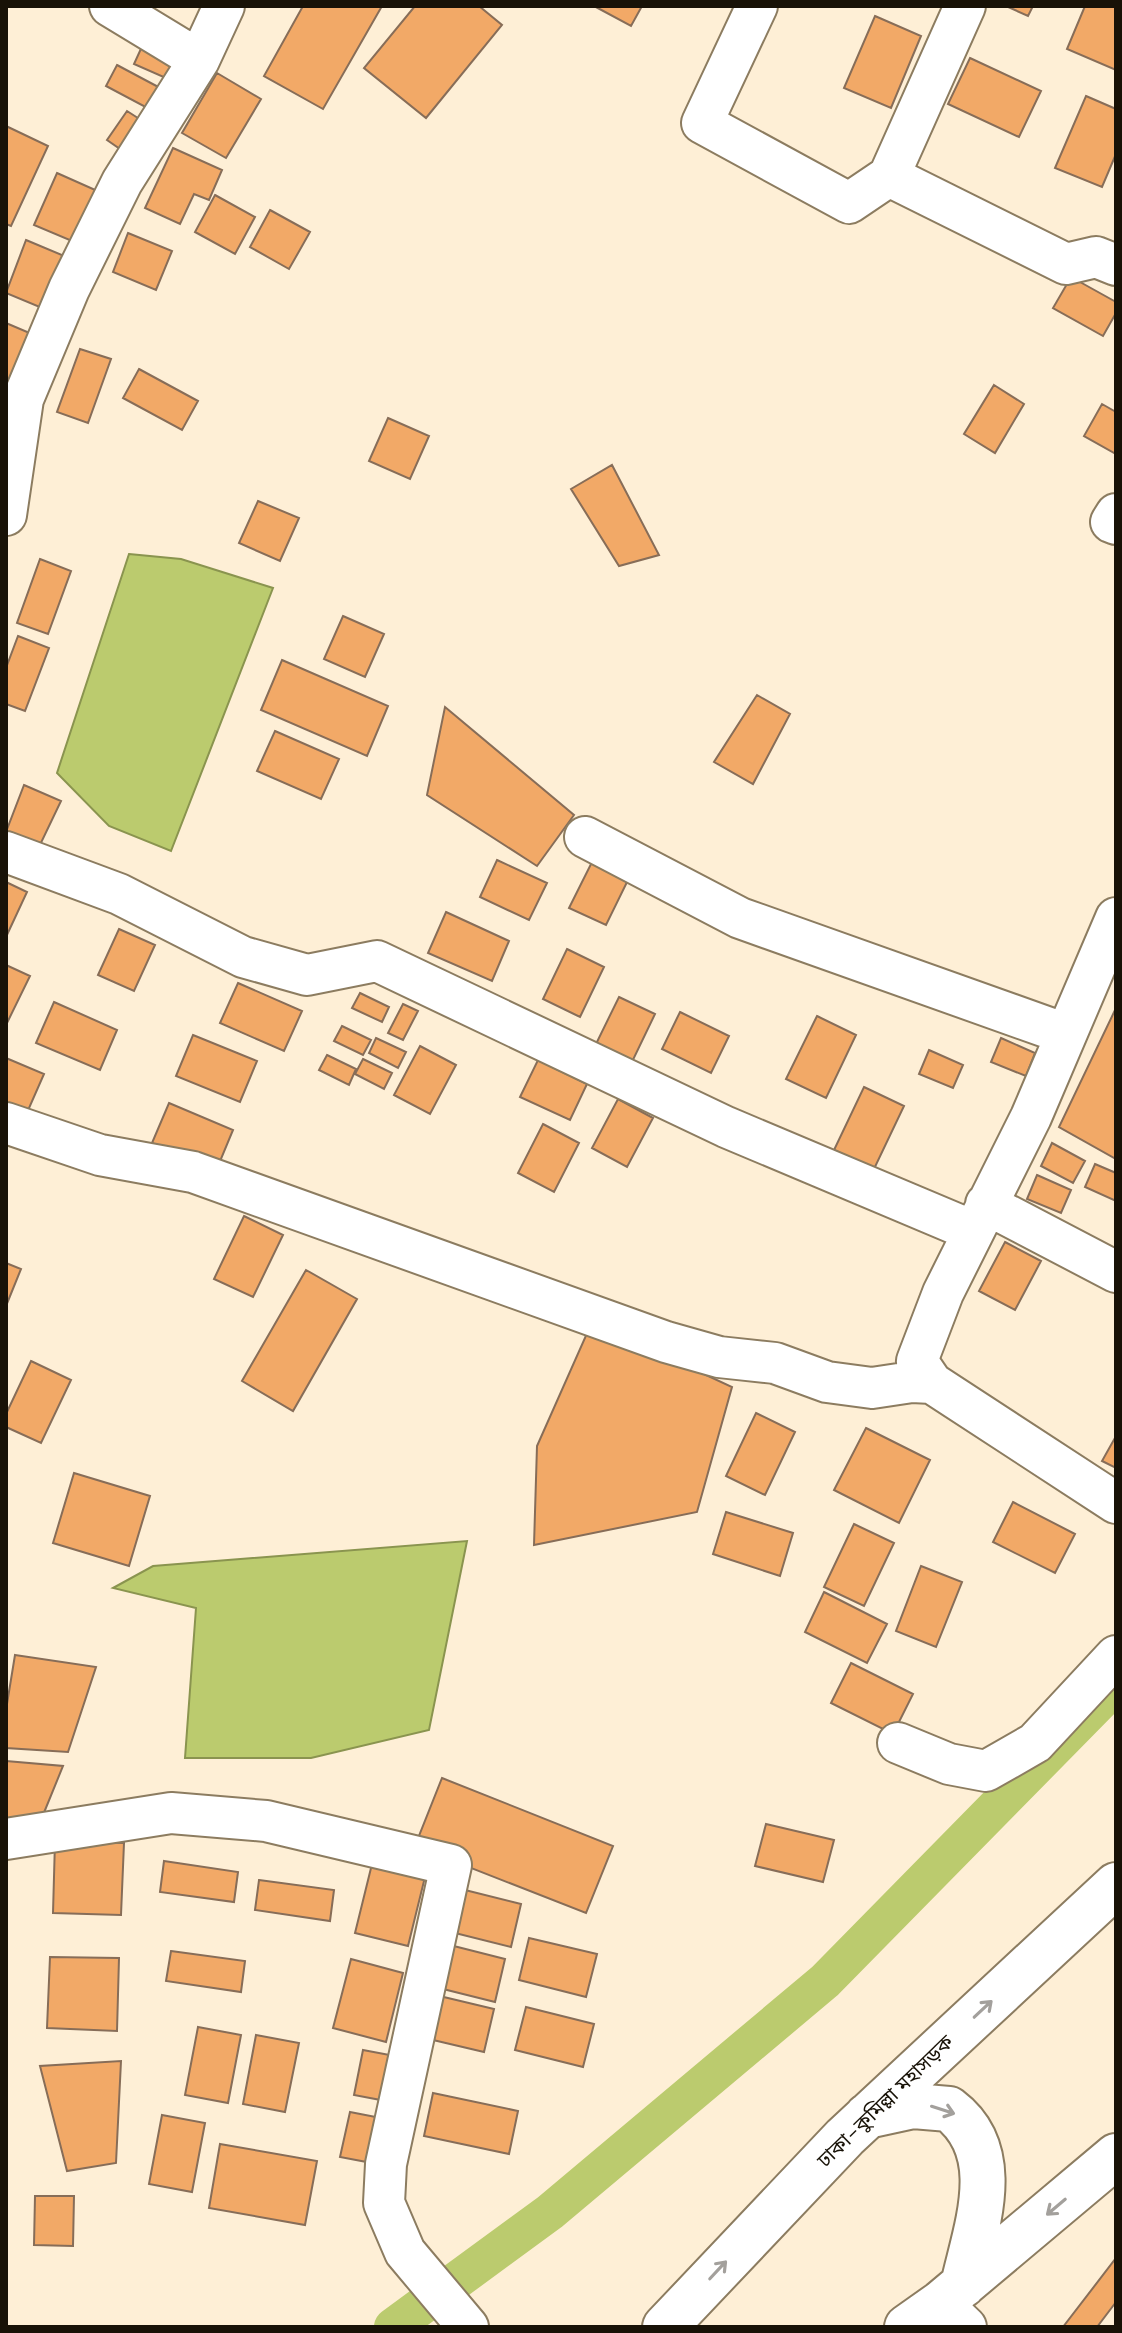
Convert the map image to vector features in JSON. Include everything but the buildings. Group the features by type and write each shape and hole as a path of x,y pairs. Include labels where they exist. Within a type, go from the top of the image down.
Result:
{"highway":[{"name":"ঢাকা–কুমিল্লা মহাসড়ক","path":"665,2327 867,2116 1116,1885"},
{"path":"867,2116 913,2106 949,2109 976,2140 981,2153 981,2202 944,2310"},
{"path":"944,2310 1116,2156"}],"street":[{"path":"110,6 199,60"},
{"path":"7,509 23,399 69,289 122,182 199,60 224,6"},
{"path":"757,6 702,123 849,203 889,176 965,6"},
{"path":"889,176 1066,264 1096,257 1116,265"},
{"path":"1116,514 1111,522 1116,524"},
{"path":"585,837 740,918 1066,1034"},
{"path":"6,852 119,894 243,957 307,975 377,961 726,1127 980,1218 1116,1272"},
{"path":"1116,918 1031,1117 980,1218 917,1361 932,1383 1116,1503"},
{"path":"6,1123 100,1155 193,1172 666,1342 719,1357 775,1363 827,1382 872,1388 912,1382 932,1383"},
{"path":"898,1743 949,1764 986,1771 1035,1743 1116,1656"},
{"path":"6,1839 171,1813 266,1821 451,1865 386,2164 384,2203 405,2252 468,2327"}],"shaded area":[{"path":"129,554 181,559 273,588 171,851 109,826 57,773"},
{"path":"467,1541 429,1730 311,1758 185,1758 196,1608 113,1588 153,1566"}],"waterway":[{"path":"393,2327 550,2212 825,1981 1116,1685"}]}
